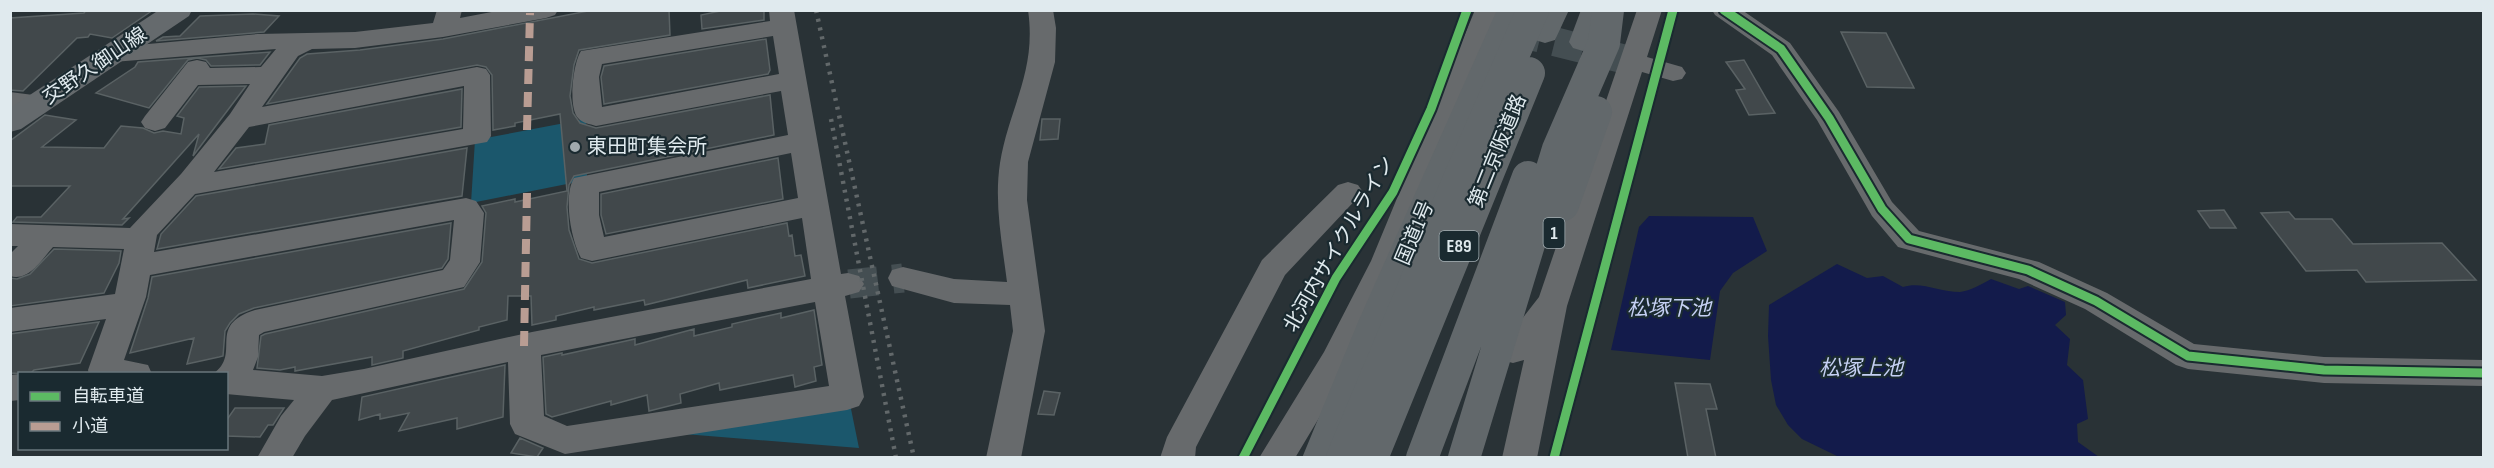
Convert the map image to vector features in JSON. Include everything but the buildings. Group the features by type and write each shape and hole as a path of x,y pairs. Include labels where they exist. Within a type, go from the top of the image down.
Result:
{"highway":[{"name":"国道1号","path":"1321,458 1376,322 1511,10"},
{"path":"1342,458 1456,186 1533,10"},
{"name":"第二京阪道路","path":"1372,458 1555,10"},
{"name":"第二京阪道路","path":"1422,458 1539,149 1595,10"},
{"path":"1464,458 1558,149 1604,44 1608,10"},
{"name":"1","path":"1483,458 1513,351 1620,40 1628,10"}],"main road":[{"name":"交野久御山線","path":"10,122 179,10"}],"street":[{"path":"113,54 163,52 283,40 355,40 446,20 546,10"},
{"path":"1003,458 1029,331 1012,200 1014,162 1042,62 1043,28 1040,10"},
{"path":"1276,458 1337,359 1386,261 1488,10"},
{"path":"1519,458 1553,302 1650,10"},
{"path":"1724,10 1781,49 1829,118 1882,209 1909,239 2028,270 2096,301 2188,356 2324,370 2484,373"},
{"path":"524,346 527,424 566,440 847,397 839,286 814,205 783,18 647,50 590,57 586,77 588,114 596,117 793,80"},
{"path":"95,372 127,304 143,231 187,186 240,120 269,75 289,50 307,41"},
{"path":"1632,61 1673,73"},
{"path":"155,122 194,72 269,75"},
{"path":"187,186 477,136 477,75 240,120"},
{"path":"10,101 39,103"},
{"path":"803,141 584,184 585,215 592,250 814,205"},
{"path":"1177,458 1179,447 1221,362 1273,268 1348,192"},
{"path":"10,236 44,237 139,252 466,208 470,213 465,262 453,279 255,322 243,329 242,357 229,382 322,389 364,382 524,346 839,286"},
{"path":"17,267 44,237"},
{"path":"903,278 954,291 1023,294"},
{"path":"1513,351 1553,302"},
{"path":"10,320 127,304"},
{"path":"1310,458 1337,359"},
{"path":"273,458 322,389"}],"shaded area":[{"path":"586,119 587,180 471,203 475,140"},
{"path":"850,404 859,448 684,434"}],"water":[{"name":"松塚下池","path":"1649,216 1753,217 1767,251 1733,273 1720,291 1710,360 1611,350 1639,227"},
{"name":"松塚上池","path":"1837,264 1867,278 1883,276 1903,287 1917,285 1960,292 1972,289 1991,279 2019,289 2028,286 2065,302 2066,315 2055,325 2070,339 2067,365 2083,380 2088,419 2077,424 2078,442 2099,457 1839,457 1802,439 1788,425 1776,405 1771,380 1768,336 1769,305"}],"tunnel":[{"path":"1512,31 1632,61"},
{"path":"849,284 903,278"}],"railway":[{"path":"816,10 914,458"},
{"path":"831,119 896,458"}],"marked path":[{"path":"527,130 530,13"},
{"path":"524,346 527,192"}],"cycle path":[{"name":"北河内サイクルライン","path":"1243,458 1336,278 1393,192 1431,109 1467,10"},
{"path":"1554,458 1673,10"},
{"path":"1724,10 1781,49 1829,118 1882,209 1909,239 2028,270 2096,301 2188,356 2324,370 2484,373"}],"place":[{"name":"東田町集会所","path":"575,147"}]}
